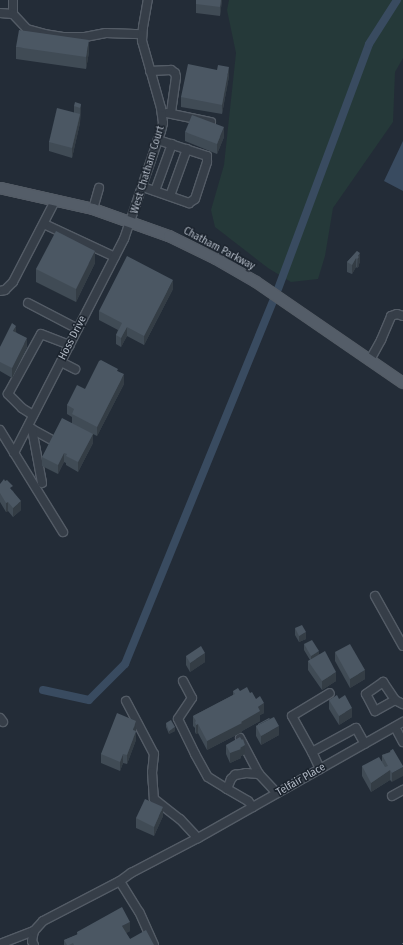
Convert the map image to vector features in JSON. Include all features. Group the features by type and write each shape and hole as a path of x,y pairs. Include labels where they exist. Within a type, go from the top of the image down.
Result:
{"main road":[{"name":"Chatham Parkway","path":"0,188 93,209 169,236 216,259 256,282 403,383"}],"street":[{"path":"13,0 13,14"},
{"name":"West Chatham Court","path":"132,222 162,123 162,113 143,48 142,34 148,0"},
{"path":"0,13 13,14 27,29 63,37 86,37 106,33 142,34"},
{"path":"150,71 171,70 175,73 176,77 171,113"},
{"path":"162,113 171,113 210,122"},
{"path":"143,187 189,203 195,198 207,162 207,156 158,140"},
{"path":"155,191 172,144"},
{"path":"170,196 187,149"},
{"path":"93,209 99,188"},
{"path":"0,291 5,290 13,282 55,201"},
{"name":"Hoss Drive","path":"14,453 30,428 33,415 132,222"},
{"path":"44,224 115,257"},
{"path":"28,303 78,329"},
{"path":"370,360 381,340 391,316 398,314 403,316"},
{"path":"33,415 22,408 8,394 40,334 70,345"},
{"path":"61,362 75,369"},
{"path":"30,428 52,440"},
{"path":"30,428 42,483"},
{"path":"0,430 63,532"},
{"path":"375,596 403,646"},
{"path":"183,681 192,698 178,719 195,754 208,777 248,801 253,807"},
{"path":"320,769 292,716 330,693"},
{"path":"395,700 403,704"},
{"path":"126,701 154,754 152,772 154,799 180,819 198,838"},
{"name":"Telfair Place","path":"34,931 43,921 198,838 403,722"},
{"path":"395,726 403,742"},
{"path":"312,752 356,728 365,744"},
{"path":"240,738 259,774 277,794"},
{"path":"227,789 231,779 235,775 246,773 259,774"},
{"path":"392,796 403,790"},
{"path":"120,881 139,912 154,945"},
{"path":"0,944 34,931"},
{"path":"34,931 32,941 34,945"}],"green space":[{"path":"229,0 403,0 403,58 395,72 393,122 333,208 325,256 318,279 291,282 268,268 215,227 211,210 224,165 236,53 227,10"}],"water":[{"path":"403,141 403,191 384,181"}],"building":[{"path":"196,0 221,0 220,7 196,4"},
{"path":"19,30 89,40 86,57 16,47"},
{"path":"188,64 217,70 218,65 229,67 222,105 181,97"},
{"path":"75,102 81,104 80,108 74,106"},
{"path":"57,108 80,114 72,148 49,142"},
{"path":"192,115 224,127 217,144 185,132"},
{"path":"56,231 95,251 76,289 36,269"},
{"path":"357,251 360,253 358,256 359,257 357,259 356,258 352,265 347,262"},
{"path":"127,256 173,280 144,336 127,327 121,338 116,335 122,323 99,311"},
{"path":"12,323 16,326 13,331 27,338 12,368 0,362 0,347"},
{"path":"101,360 124,374 97,427 72,414 74,409 67,405 77,385 85,389 99,361"},
{"path":"62,418 93,434 78,462 66,456 67,454 64,453 58,465 42,457"},
{"path":"4,479 13,486 10,488 21,501 13,508 8,502 6,503 0,493 0,484"},
{"path":"302,625 306,632 299,636 295,628"},
{"path":"312,640 319,651 311,656 304,644"},
{"path":"350,644 365,670 350,679 335,652"},
{"path":"201,646 205,653 190,663 186,656"},
{"path":"325,651 336,672 322,681 308,661"},
{"path":"247,687 256,699 260,696 264,703 258,707 260,711 241,722 242,723 207,741 198,724 196,725 196,721 193,716 235,694 233,691 238,688 240,691"},
{"path":"337,695 339,699 345,695 352,708 339,716 329,700"},
{"path":"117,713 136,721 133,730 136,731 127,755 123,754 120,762 101,754"},
{"path":"274,717 279,726 261,736 256,726"},
{"path":"269,718 270,719 258,725 258,724"},
{"path":"171,720 175,727 169,731 166,723"},
{"path":"240,737 242,740 243,739 245,745 240,748 241,749 230,753 226,745"},
{"path":"393,749 403,767 392,773 390,770 371,783 362,766 379,757 385,767 388,766 382,755 391,752 390,751"},
{"path":"145,799 163,807 154,827 136,818"},
{"path":"122,907 130,922 122,926 130,939 146,930 154,945 74,945 73,943 67,945 64,940 78,934 77,932"}],"waterway":[{"path":"278,289 369,44 397,0"},
{"path":"43,690 89,700 125,664 273,301"}]}
